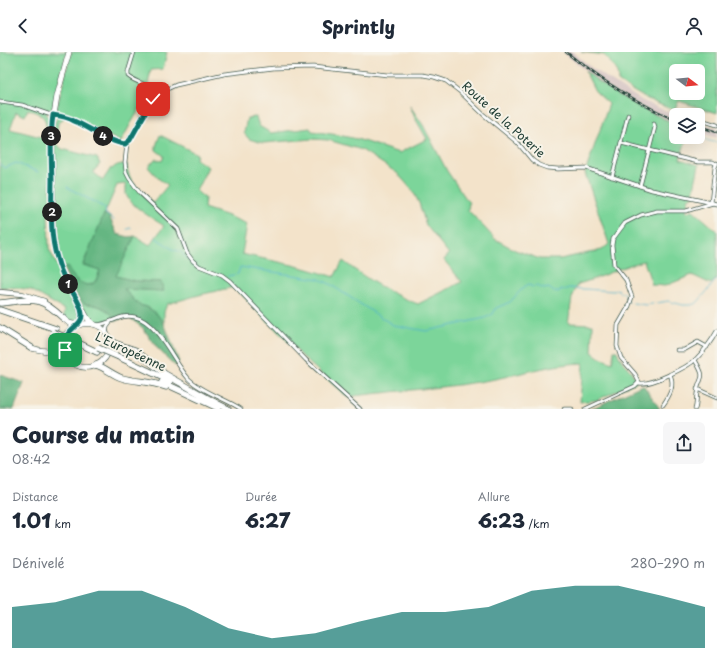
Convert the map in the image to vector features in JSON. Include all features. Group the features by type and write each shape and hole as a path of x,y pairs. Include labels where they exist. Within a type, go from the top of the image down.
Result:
{"highway":[{"path":"0,303 23,299 37,301 51,308 63,318"},
{"name":"L'Européenne","path":"0,310 77,340 220,409"},
{"name":"L'Européenne","path":"0,314 54,331"},
{"path":"0,330 32,348"},
{"path":"107,336 114,343 136,352 165,374 216,403"},
{"name":"L'Européenne","path":"117,359 228,409"},
{"path":"96,365 102,366 113,374 124,378 153,382 185,394 191,394"}],"main road":[{"path":"32,348 41,351 59,353 80,366 88,367 96,365 103,360 109,346 107,336 102,329 88,319 62,273 53,244 51,164 53,115 69,52"},
{"path":"0,292 20,293 38,298 52,307 69,323 78,325"},
{"path":"78,301 82,314 78,325"},
{"path":"68,358 65,350 65,339 69,332 78,325 85,323 94,324"}],"street":[{"path":"134,52 128,75 131,79 152,87 159,93"},
{"name":"Route de la Poterie","path":"360,409 306,360 230,280 199,266 192,261 188,255 181,235 176,228 140,193 128,177 125,162 127,143 149,106 159,93 176,85 210,77 274,68 318,67 388,75 431,76 444,80 459,91 484,116 518,143 537,164 547,168 558,169 584,168 640,186 714,203"},
{"path":"0,102 22,105 72,120 122,144 127,143"},
{"path":"612,177 628,115"},
{"path":"705,121 717,125"},
{"path":"640,186 655,127 654,124"},
{"path":"621,143 698,162 713,162 717,164 715,166 714,203 686,211 655,211 641,215 624,225 613,239 612,245 614,265 626,280 632,296 629,306 618,326 617,346 620,356 636,375 639,383"},
{"path":"94,324 102,324 120,317 130,316 137,317 147,322 191,381 202,389 241,409"},
{"path":"107,336 107,327 113,320"},
{"path":"585,409 639,383 646,384 670,374 695,360 707,347 717,331"},
{"path":"712,340 717,342"},
{"path":"677,350 683,350 698,342 707,347"},
{"path":"695,360 703,374 697,389 695,409"},
{"path":"663,405 673,386 673,381 670,374"},
{"path":"697,389 717,398"},
{"path":"564,409 572,409"}],"shaded area":[{"path":"563,52 573,52 593,69 625,90 643,101 669,112 669,121 638,106 600,83"},
{"path":"705,124 717,128 717,138 705,134"}],"green space":[{"path":"0,52 67,52 52,109 45,114 51,118 50,213 48,215 49,249 80,311 79,322 72,322 69,320 64,316 65,310 31,290 0,287","holes":["28,109 42,116 46,122 45,138 10,129 16,112 25,116"]},
{"path":"71,52 167,52 163,69 151,70 148,84 152,86 151,90 121,142 66,116 58,123 56,143 62,149 97,158 100,164 93,172 103,180 111,168 112,169 115,166 127,164 132,181 153,203 168,185 159,179 148,167 155,159 162,161 164,156 156,150 160,135 197,154 196,159 208,167 196,191 205,198 204,208 247,224 242,254 293,265 334,277 343,261 379,286 418,304 462,282 444,260 449,254 426,225 419,203 413,191 397,173 362,150 328,140 312,139 263,143 249,139 244,133 247,118 256,117 259,126 271,133 310,128 312,131 357,139 399,153 427,139 410,106 423,125 447,171 469,203 468,210 495,239 515,250 540,259 560,259 602,250 609,244 585,173 609,104 595,91 585,71 606,87 669,121 669,144 685,144 680,159 699,165 692,198 689,197 686,212 693,210 717,231 717,278 711,284 692,275 665,286 652,285 644,261 578,284 572,298 568,323 593,324 592,352 600,358 612,363 614,351 617,351 621,359 632,373 636,382 597,400 580,402 583,363 543,368 491,380 347,397 306,360 234,287 167,304 164,312 164,323 156,313 147,307 139,305 123,289 163,291 161,282 135,281 115,276 135,236 150,245 164,226 143,212 128,199 126,194 126,184 117,185 83,264 100,270 95,282 87,285 72,277 62,267 59,261 55,234 53,126 57,118 62,115 56,111"},
{"path":"581,52 717,52 717,113 679,101 675,108 669,108 645,98 618,81 616,70 604,55"},
{"path":"104,214 109,216 117,234 129,237 135,236 116,276 135,281 161,282 164,291 124,289 139,305 147,307 156,313 164,323 179,362 175,366 157,348 143,328 130,318 123,318 116,321 107,310 94,305 85,304 76,295 63,268 67,266 80,283 88,285 95,282 100,270 83,265"},
{"path":"76,295 85,304 101,307 114,317 102,322 94,321 91,319"},
{"path":"0,375 24,383 14,409 0,409"},
{"path":"640,386 644,386 660,409 591,409"}],"waterway":[{"path":"705,139 717,142"},
{"path":"0,164 4,168 16,163 38,172"},
{"path":"67,187 105,208 106,214 114,220"},
{"path":"127,229 131,228"},
{"path":"156,238 174,250 180,251 192,264 198,267"},
{"path":"228,276 238,274 240,267 319,279 328,283 393,325 426,331 485,318 493,314 496,308 510,302 523,288 528,285 534,287 537,286 544,289 549,288 554,292 569,288 614,291 618,289 620,293 625,293 626,301 629,302"},
{"path":"633,303 646,305 668,301 683,305 691,305 697,303 717,279"}],"railway":[{"path":"566,52 619,90 669,117"},
{"path":"705,128 717,132"}],"route":[{"path":"65,350 64,342 67,334 72,328 79,324 82,316 78,301 66,281 59,265 53,244 51,143 53,115 76,121 93,131 119,143 125,144 130,140 146,109 153,99"}]}
